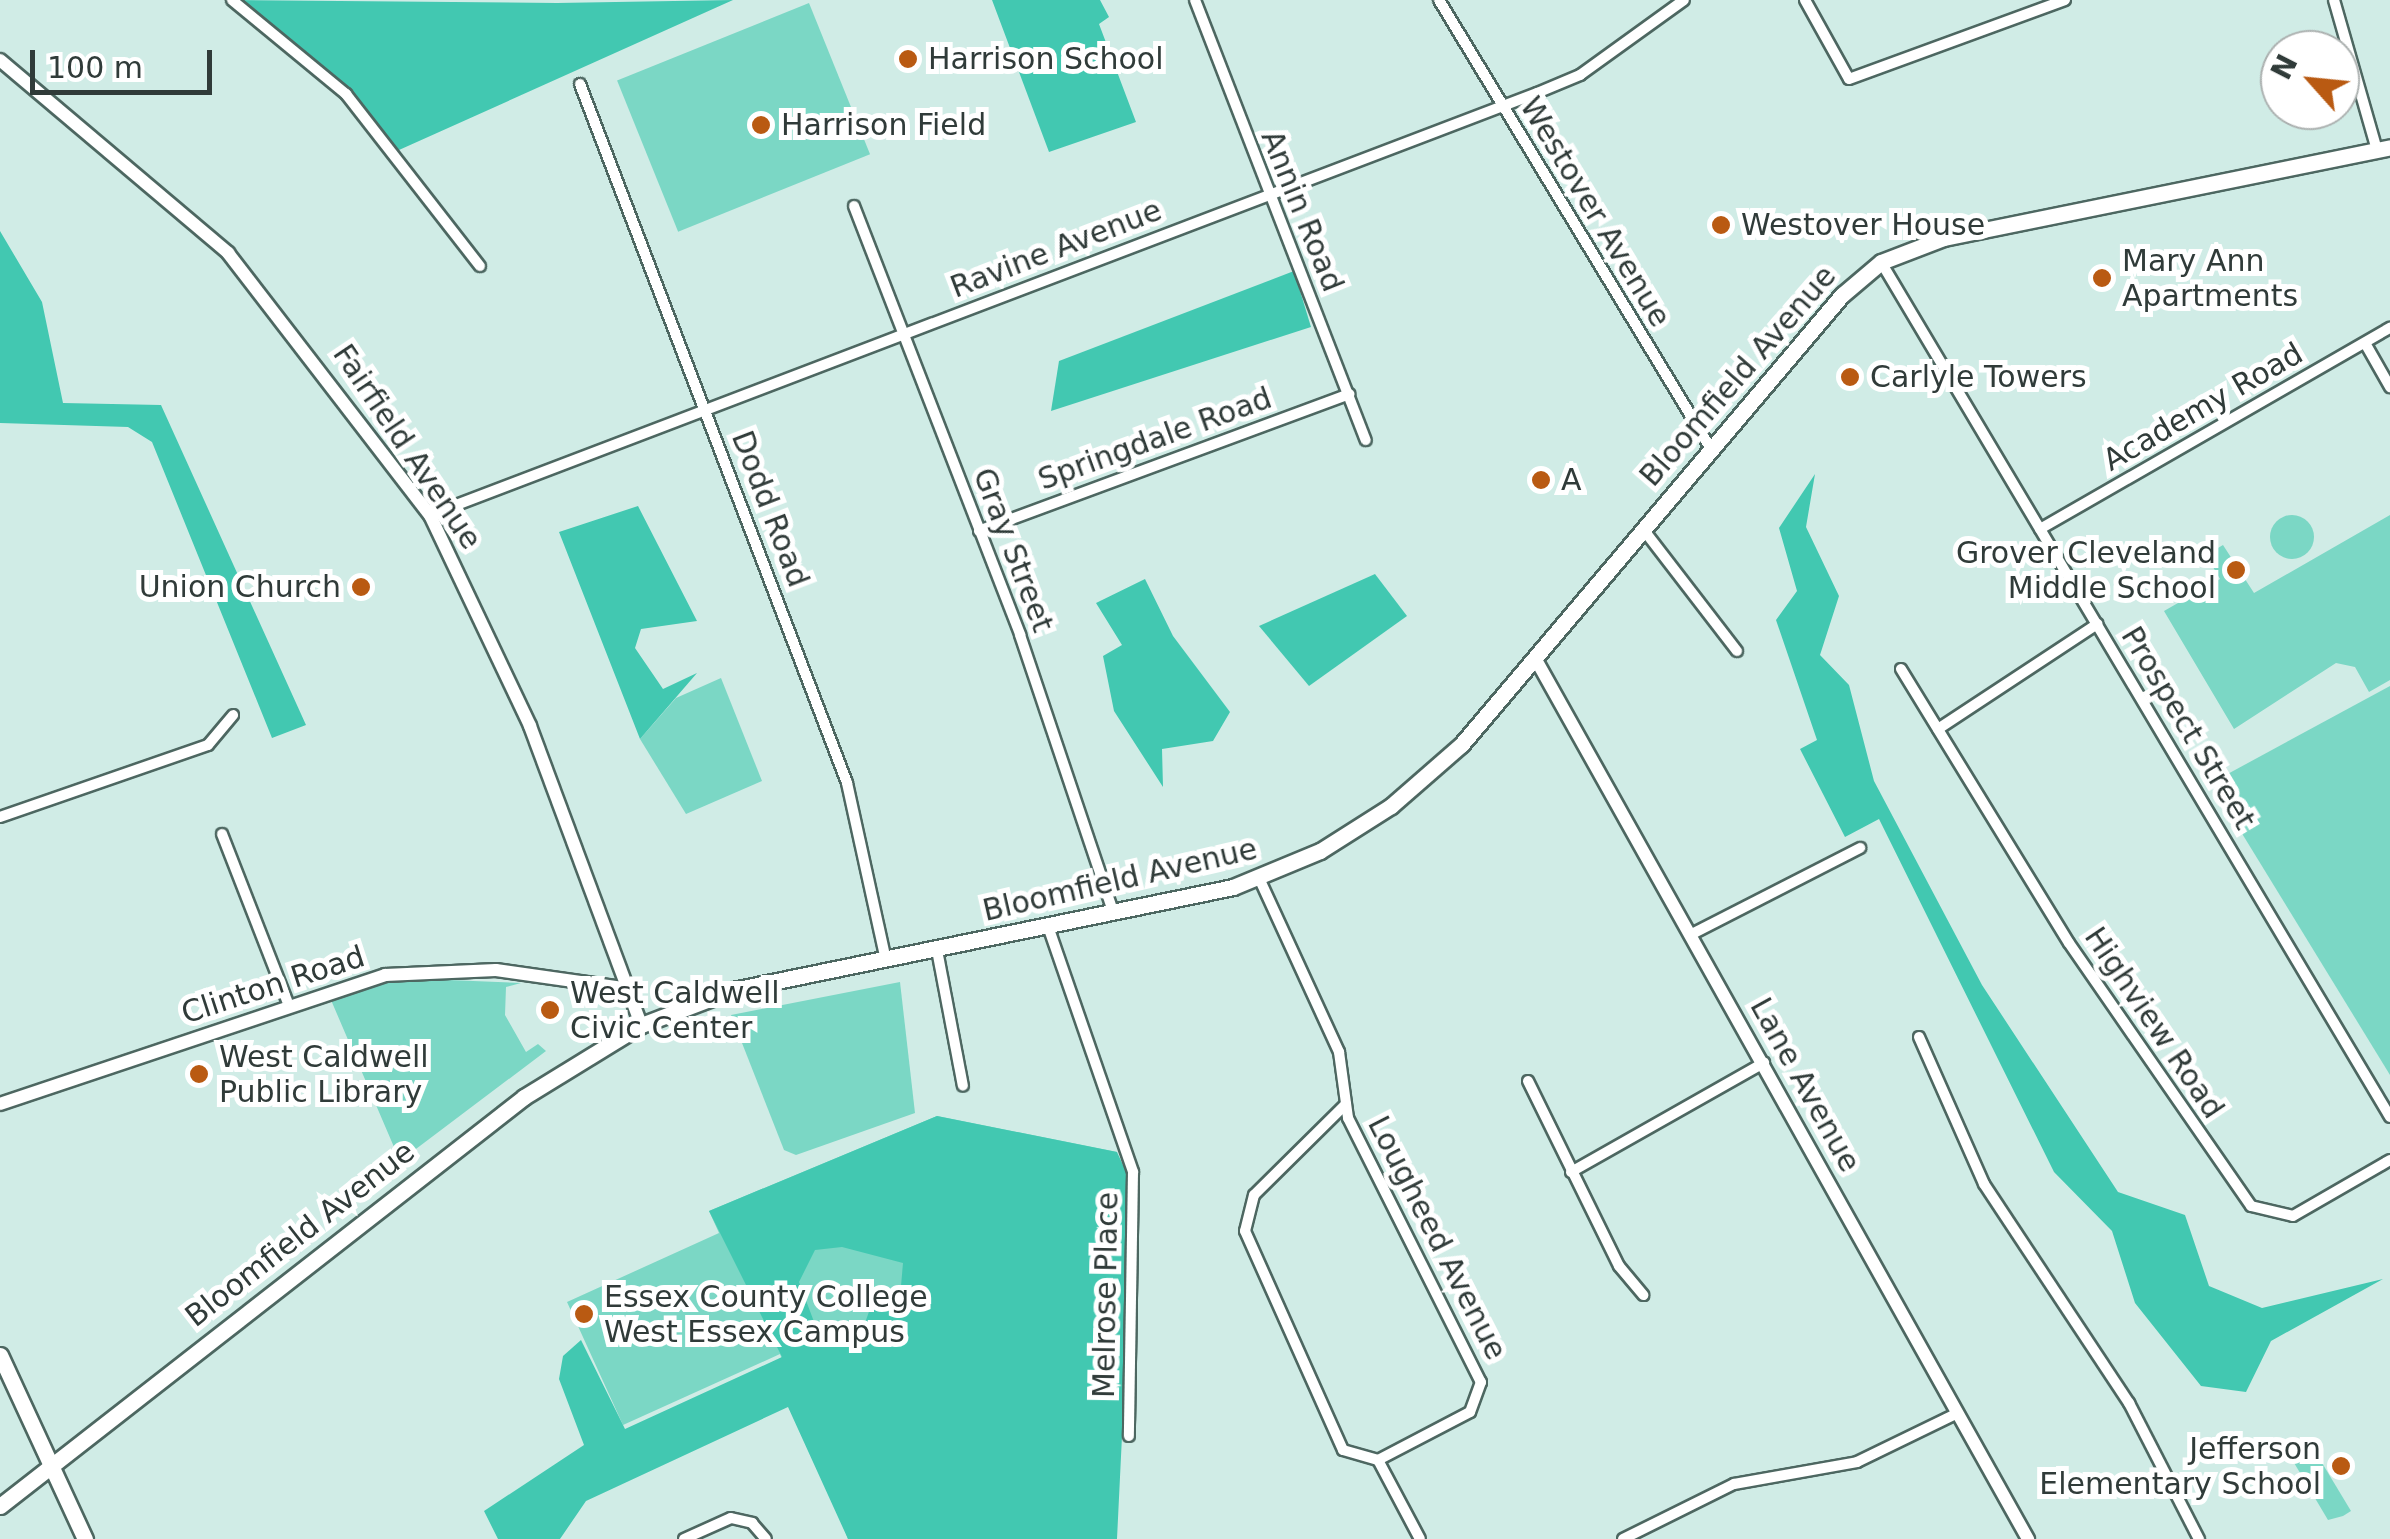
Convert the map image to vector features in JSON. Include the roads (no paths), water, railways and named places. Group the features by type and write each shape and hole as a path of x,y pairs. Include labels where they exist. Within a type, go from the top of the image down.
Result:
{"main road":[{"name":"Bloomfield Avenue","path":"0,1506 524,1097 641,1025 733,990 1115,916 1260,878 1404,796 1534,658 1711,449 1881,262 1933,240 2383,149"},
{"path":"0,1355 85,1539"}],"street":[{"path":"232,0 346,94 480,266"},
{"name":"Annin Road","path":"1195,0 1366,440"},
{"name":"Westover Avenue","path":"1438,0 1711,449"},
{"name":"Ravine Avenue","path":"430,515 1580,74 1684,0"},
{"path":"1805,0 1849,80 2064,0"},
{"path":"2334,0 2383,149"},
{"name":"Fairfield Avenue","path":"0,60 228,253 430,515 476,596 630,988 641,1025"},
{"name":"Dodd Road","path":"580,84 847,783 886,960"},
{"name":"Gray Street","path":"854,206 979,531 1115,916"},
{"name":"Prospect Street","path":"1881,262 2390,1117"},
{"name":"Academy Road","path":"2040,529 2390,328"},
{"path":"2365,343 2390,387"},
{"name":"Springdale Road","path":"979,531 1348,394"},
{"path":"1643,529 1737,650"},
{"path":"1938,729 2097,624"},
{"name":"Lane Avenue","path":"1534,658 1764,1062 2028,1539"},
{"name":"Highview Road","path":"1901,669 2069,943 2251,1206 2293,1216 2390,1160"},
{"path":"0,817 208,744 233,715"},
{"path":"222,834 287,1001"},
{"path":"1692,934 1860,848"},
{"name":"Lougheed Avenue","path":"1260,878 1339,1052 1346,1104 1481,1382 1470,1412 1378,1460"},
{"name":"Melrose Place","path":"1049,929 1133,1172 1128,1436"},
{"path":"938,950 963,1086"},
{"name":"Clinton Road","path":"0,1104 287,1001 385,975 466,970 630,988"},
{"path":"1919,1037 1984,1184 2113,1379 2199,1539"},
{"path":"1571,1172 1764,1062"},
{"path":"1528,1081 1571,1172 1643,1295"},
{"path":"1346,1104 1254,1194 1245,1231 1343,1450 1378,1460 1420,1539"},
{"path":"1623,1539 1734,1484 1857,1462 1958,1412"},
{"path":"684,1539 731,1518 752,1522 766,1539"}],"place":[{"name":"Harrison School","path":"908,59"},
{"name":"Harrison Field","path":"761,125"},
{"name":"Westover House","path":"1721,225"},
{"name":"Mary Ann Apartments","path":"2102,278"},
{"name":"Carlyle Towers","path":"1850,377"},
{"name":"A","path":"1541,480"},
{"name":"Grover Cleveland Middle School","path":"2236,570"},
{"name":"Union Church","path":"361,587"},
{"name":"West Caldwell Civic Center","path":"550,1010"},
{"name":"West Caldwell Public Library","path":"199,1074"},
{"name":"Essex County College West Essex Campus","path":"584,1314"},
{"name":"Jefferson Elementary School","path":"2341,1466"}]}
